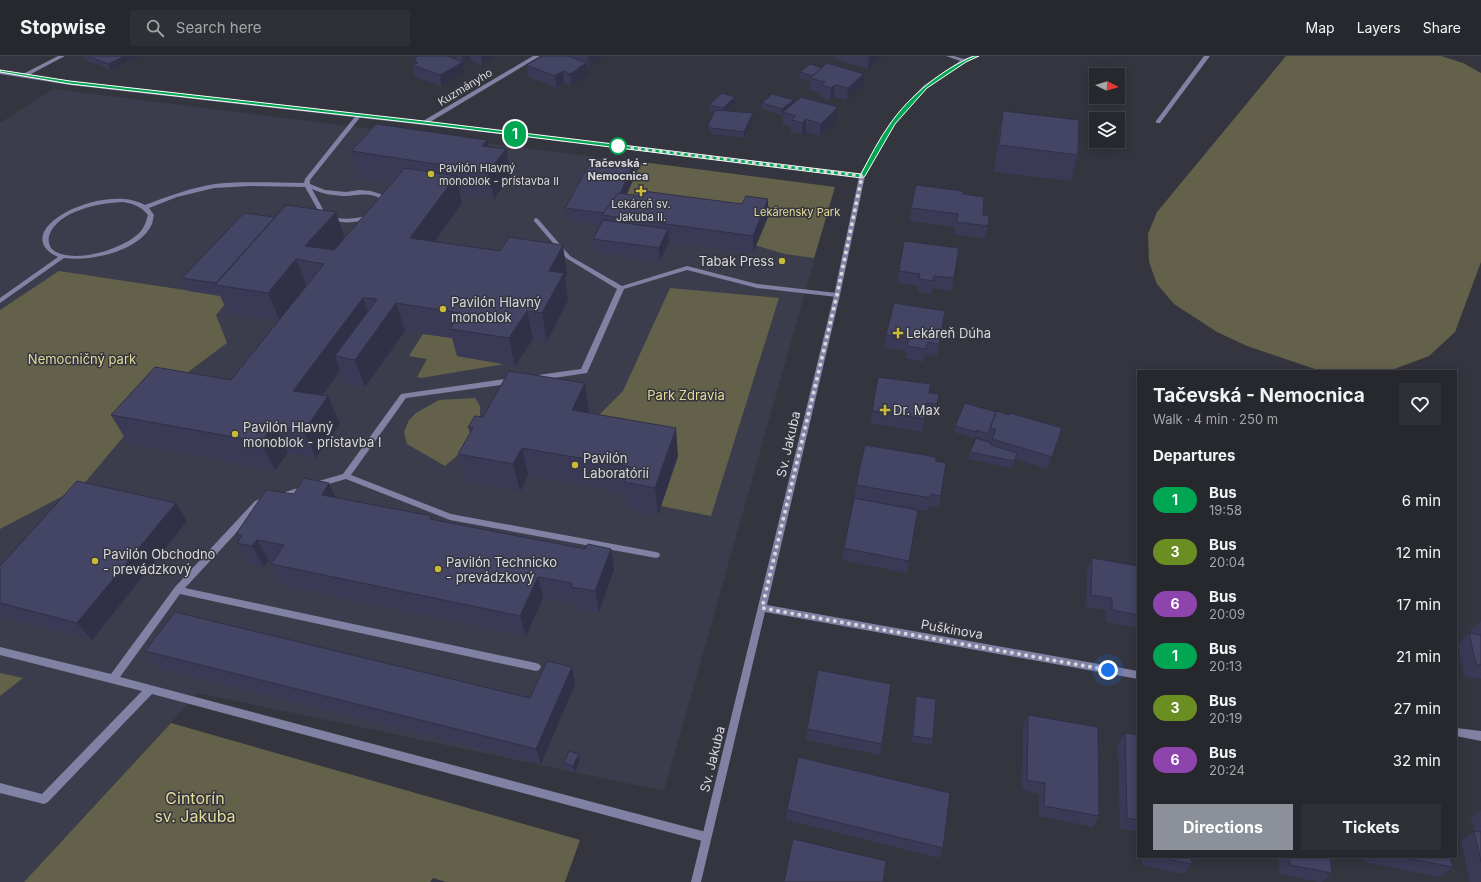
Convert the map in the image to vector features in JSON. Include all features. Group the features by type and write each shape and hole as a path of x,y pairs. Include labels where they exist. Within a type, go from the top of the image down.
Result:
{"street":[{"path":"26,75 62,56"},
{"name":"Kuzmányho","path":"424,123 536,56"},
{"path":"949,56 964,61"},
{"name":"Sv. Jakuba","path":"696,882 837,295 862,176 892,124 925,87 964,61 976,56"},
{"path":"1158,122 1207,56"},
{"path":"0,72 70,83 424,123 862,176"},
{"path":"146,207 150,215 149,224 142,233 131,242 115,250 96,256 63,256 51,251 46,244 45,236 51,226 61,217 91,204 108,201 130,201 146,207 175,196 214,186 250,184 307,185 324,192 346,194 371,193 381,196 382,204 379,210 372,216 347,222 334,221 324,216 307,185 311,175 359,116"},
{"path":"536,220 568,257 621,288 687,268 757,286 837,295"},
{"path":"0,302 63,256"},
{"path":"113,679 178,590 258,503 346,476 404,396 584,371 621,288"},
{"path":"346,476 450,517 656,555"},
{"path":"178,590 536,666"},
{"name":"Puškinova","path":"762,608 1137,675"},
{"path":"0,651 113,679 706,837"},
{"path":"0,788 44,799 150,689"},
{"path":"1457,732 1481,736"}],"shaded area":[{"path":"53,89 835,187 664,791 198,693 24,882 0,882 0,123"}],"green space":[{"path":"1286,56 1441,56 1463,63 1481,73 1481,262 1455,332 1429,356 1392,370 1318,370 1247,346 1217,332 1174,304 1157,284 1149,262 1148,234 1157,212"},
{"name":"Lekárensky Park","path":"642,162 835,187 814,258 785,254 621,206"},
{"name":"Nemocničný park","path":"59,271 231,297 216,315 227,343 161,392 82,486 0,529 0,310"},
{"name":"Park Zdravia","path":"670,288 779,298 711,516 661,506 576,438 623,391"},
{"path":"423,334 467,340 458,356 505,364 421,378 417,377 427,359 409,356"},
{"path":"475,398 480,406 480,417 459,454 445,466 407,444 404,432 409,420 416,413 439,400"},
{"path":"0,673 23,678 0,696"},
{"name":"Cintorín sv. Jakuba","path":"171,723 580,840 565,882 446,882 433,878 430,882 24,882"}],"building":[{"path":"87,56 125,56 108,64"},
{"path":"418,56 447,56 463,62 440,75 412,65 418,63 413,59"},
{"path":"542,56 568,56 587,63 570,74 563,71 555,76 526,65"},
{"path":"827,63 864,74 848,88 835,85 831,88 821,85 825,82 810,78"},
{"path":"810,64 822,68 812,76 800,72"},
{"path":"722,93 735,97 723,108 709,105"},
{"path":"772,94 794,100 782,109 762,103"},
{"path":"801,97 838,107 821,124 806,119 802,123 792,120 796,116 783,112"},
{"path":"715,110 753,113 744,132 712,128 708,125"},
{"path":"1003,111 1079,120 1078,155 999,145"},
{"path":"376,124 487,140 482,146 506,149 488,172 351,151"},
{"path":"593,158 634,162 620,194 618,193 604,213 565,208"},
{"path":"405,168 456,176 410,238 500,251 509,237 563,245 549,271 564,273 542,313 527,311 509,338 450,329 460,313 396,303 355,360 335,356 377,299 363,298 293,391 328,396 304,431 274,425 261,442 111,415 155,367 231,380 324,264 296,259 268,293 215,285 286,205 336,212 305,246 334,250"},
{"path":"916,185 963,191 963,194 984,197 983,215 989,215 988,226 956,222 958,214 911,208"},
{"path":"643,191 742,204 746,196 768,199 753,236 602,215 618,193 641,196"},
{"path":"244,213 275,217 216,283 182,278"},
{"path":"603,220 668,229 659,248 593,239"},
{"path":"904,241 959,248 954,278 934,276 933,281 919,279 920,274 899,271"},
{"path":"894,303 945,311 939,344 928,342 926,349 907,346 909,338 886,335"},
{"path":"509,371 585,383 572,410 676,428 655,488 624,482 631,467 522,448 513,464 458,454 473,428 468,427 475,416 483,417"},
{"path":"878,377 931,384 929,393 939,394 937,404 927,403 925,419 872,411"},
{"path":"965,403 996,412 988,434 955,426"},
{"path":"997,411 1009,415 1010,413 1062,428 1052,457 992,439 996,429 990,428"},
{"path":"976,438 991,443 991,445 1017,453 1014,461 970,452"},
{"path":"865,445 936,457 936,461 946,463 941,496 931,494 931,498 856,485"},
{"name":"Pavilón Technicko - prevádzkový","path":"304,478 329,483 322,495 432,516 430,519 585,549 588,544 611,549 595,591 571,587 572,583 538,577 520,616 271,564 284,545 257,540 252,546 237,543 242,536 236,534 266,490 294,494"},
{"name":"Pavilón Obchodno - prevádzkový","path":"77,481 176,503 77,623 0,603 0,566"},
{"path":"854,498 918,510 909,561 844,548"},
{"path":"1092,558 1137,566 1137,615 1112,610 1112,598 1091,595"},
{"path":"175,612 530,698 547,661 572,667 536,749 145,651"},
{"path":"1469,633 1481,635 1481,665 1476,664"},
{"path":"818,670 891,684 882,744 807,729"},
{"path":"916,696 936,699 933,739 913,736"},
{"path":"1028,715 1098,727 1099,816 1044,806 1045,783 1027,780"},
{"path":"1125,733 1137,735 1137,820 1127,818"},
{"path":"569,751 579,754 573,766 564,763"},
{"path":"798,757 950,793 943,848 787,810"},
{"path":"1474,831 1481,832 1481,862"},
{"path":"793,839 886,861 883,882 784,882"},
{"path":"1162,858 1191,858 1192,864"},
{"path":"1289,858 1330,858 1332,873 1290,865"},
{"path":"1406,858 1450,858 1453,867"}],"bus line":[{"name":"1","path":"0,72 70,83 424,123 862,176 892,124 925,87 964,61 976,56"}],"place":[{"name":"Tačevská - Nemocnica","path":"618,146"},
{"name":"Pavilón Hlavný monoblok - prístavba II","path":"431,174"},
{"name":"Lekáreň sv. Jakuba II.","path":"641,191"},
{"name":"Tabak Press","path":"782,261"},
{"name":"Pavilón Hlavný monoblok","path":"443,309"},
{"name":"Lekáreň Dúha","path":"898,333"},
{"name":"Dr. Max","path":"885,410"},
{"name":"Pavilón Hlavný monoblok - prístavba I","path":"235,434"},
{"name":"Pavilón Laboratórií","path":"575,465"},
{"name":"Pavilón Obchodno - prevádzkový","path":"95,561"},
{"name":"Pavilón Technicko - prevádzkový","path":"438,569"}],"route":[{"path":"618,146 862,176 837,295 762,608 1108,670"}]}
